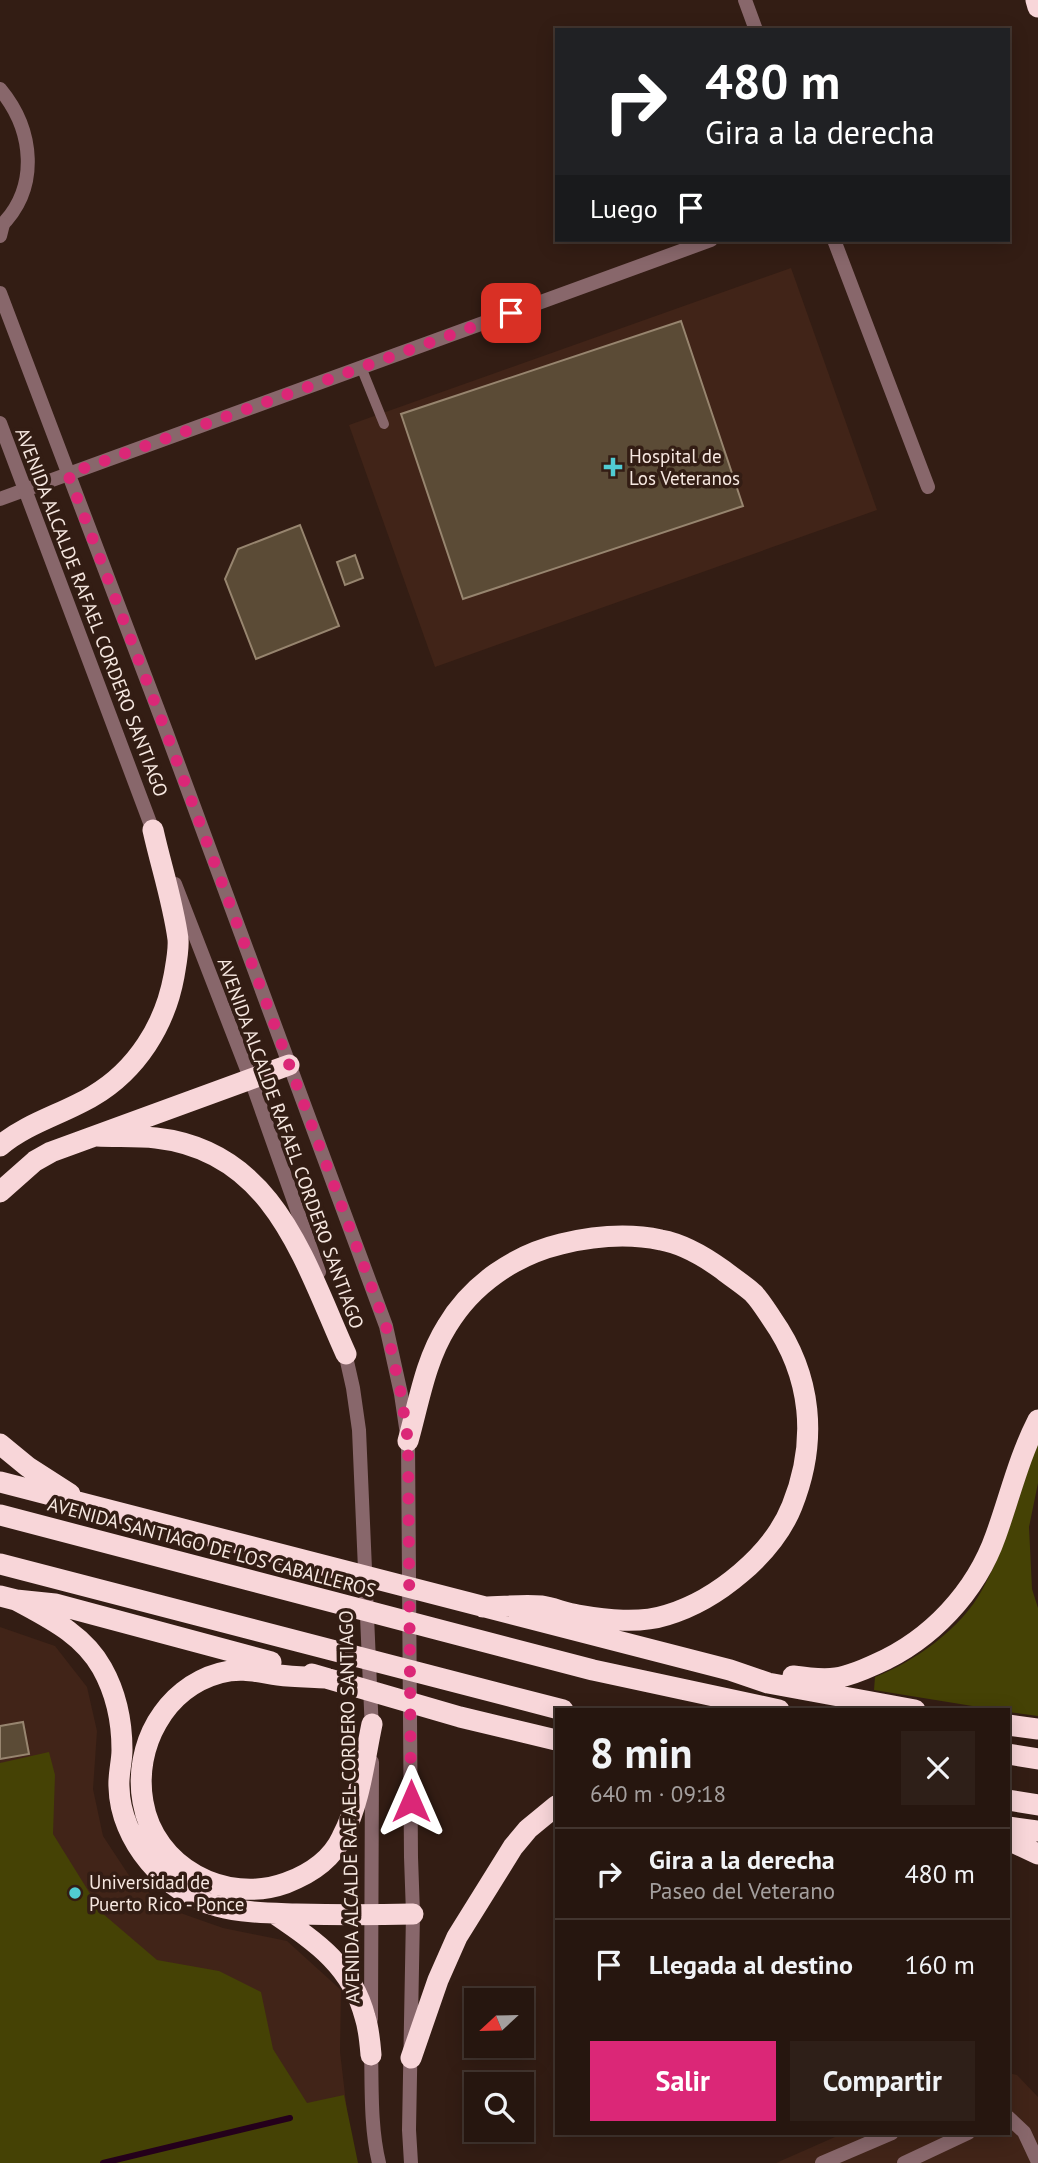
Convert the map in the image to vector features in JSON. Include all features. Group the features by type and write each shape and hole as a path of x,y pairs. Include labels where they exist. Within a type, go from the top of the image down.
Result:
{"highway":[{"path":"1036,0 1038,7"},
{"path":"0,1146 23,1130 94,1095 114,1081 132,1064 151,1039 163,1016 172,991 178,941 153,830"},
{"path":"0,1192 35,1161 51,1152 289,1065"},
{"path":"97,1136 157,1138 179,1143 205,1150 243,1173 269,1199 284,1221 346,1354"},
{"path":"408,1441 428,1366 447,1325 464,1302 502,1268 539,1250 577,1240 606,1236 662,1240 684,1247 711,1262 754,1294 783,1335 797,1363 804,1387 807,1415 805,1468 787,1518 777,1535 740,1574 705,1599 684,1610 647,1620 578,1615 540,1606 483,1607"},
{"path":"730,1670 809,1678 839,1678 896,1655 927,1633 950,1611 978,1574 997,1535 1022,1455 1038,1420"},
{"path":"0,1444 83,1503"},
{"path":"0,1482 730,1670 768,1683 904,1708"},
{"name":"AVENIDA SANTIAGO DE LOS CABALLEROS","path":"0,1515 593,1670 770,1708"},
{"path":"0,1564 555,1708"},
{"path":"8,1598 55,1604 460,1717 555,1740"},
{"path":"8,1598 69,1630 83,1642 102,1668 119,1715 122,1753 119,1787 127,1825 148,1859 174,1886 201,1901 232,1909 275,1914 413,1914"},
{"path":"326,1678 278,1675 249,1669 222,1672 196,1683 176,1697 158,1719 142,1760 141,1791 147,1818 160,1842 189,1871 217,1885 248,1890 280,1885 308,1874 335,1849 353,1813 372,1724"},
{"path":"1010,1725 1038,1730"},
{"path":"1010,1754 1038,1759"},
{"path":"1010,1800 1038,1805"},
{"path":"411,2058 438,1980 457,1937 513,1847 528,1829 555,1807"},
{"path":"1010,1827 1038,1831"},
{"path":"1010,1841 1038,1854"},
{"path":"275,1914 324,1949 348,1978 365,2017 372,2055"}],"street":[{"path":"745,0 755,28"},
{"path":"0,89 21,120 29,156 22,193 1,229"},
{"path":"0,499 705,242"},
{"path":"835,242 928,486"},
{"name":"AVENIDA ALCALDE RAFAEL CORDERO SANTIAGO","path":"0,293 386,1326 401,1394 408,1441 413,1914 409,2130 411,2163"},
{"name":"AVENIDA ALCALDE RAFAEL CORDERO SANTIAGO","path":"0,422 153,830 251,1080 305,1229 346,1354 359,1430 372,1724 372,2055 376,2150 379,2163"},
{"path":"1010,2120 1024,2132 1038,2162"},
{"path":"822,2163 887,2135"},
{"path":"904,2163 964,2135"}],"lane":[{"path":"361,367 384,424"}],"shaded area":[{"name":"Hospital de Los Veteranos","path":"791,268 877,510 435,667 349,425"},
{"path":"1038,1439 1038,1483 1029,1527 1032,1589 1038,1608 1038,1716 1010,1712 1010,1708 985,1708 874,1690 875,1677 921,1653 962,1618 991,1572"},
{"name":"Universidad de Puerto Rico - Ponce","path":"0,1627 55,1646 87,1687 97,1731 93,1789 103,1836 130,1877 169,1909 223,1928 287,1941 341,1990 340,2052 348,2120 0,2163"},
{"name":"Universidad de Puerto Rico - Ponce","path":"49,1752 55,1775 53,1834 102,1913 157,1960 219,1971 261,1992 273,2049 307,2103 344,2095 358,2163 0,2163 0,1763"},
{"path":"1010,2073 1017,2075 1038,2097 1038,2163 776,2163 839,2135 1010,2135"}],"building":[{"path":"681,321 743,506 463,599 401,414"},
{"path":"300,525 339,626 256,659 225,579 238,549"},
{"path":"355,555 363,578 345,585 337,562"},
{"path":"23,1722 29,1754 0,1759 0,1726"}],"waterway":[{"path":"103,2163 290,2118"}],"place":[{"name":"Hospital de Los Veteranos","path":"613,467"},
{"name":"Universidad de Puerto Rico - Ponce","path":"75,1893"}],"route":[{"path":"411,1801 408,1441 386,1326 68,474 511,313"}]}
